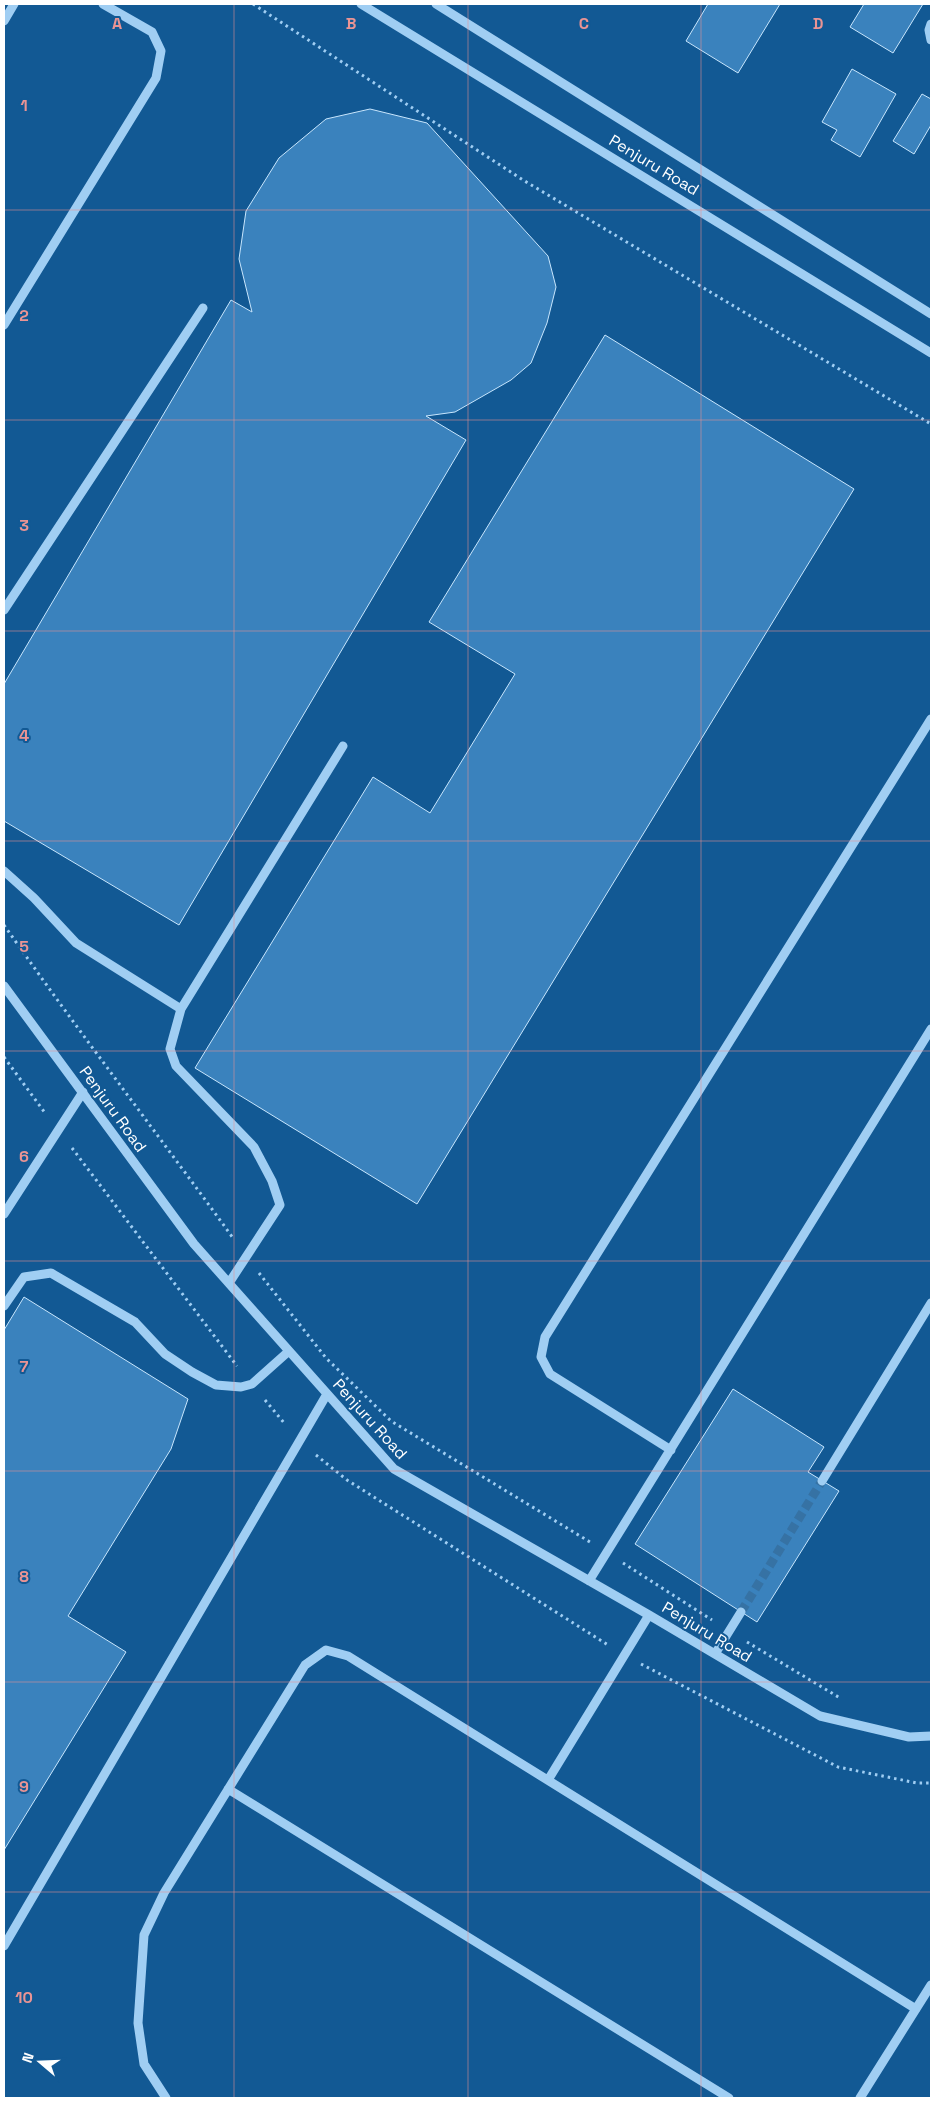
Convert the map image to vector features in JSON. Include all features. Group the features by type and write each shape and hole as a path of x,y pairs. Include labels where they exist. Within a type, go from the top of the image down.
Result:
{"street":[{"path":"4,21 14,4"},
{"path":"4,325 156,78 161,51 152,32 103,4"},
{"name":"Penjuru Road","path":"361,4 931,353"},
{"name":"Penjuru Road","path":"436,4 931,314"},
{"path":"931,24 929,30 931,40"},
{"path":"4,610 203,308"},
{"path":"671,1450 550,1374 541,1357 545,1337 931,719"},
{"path":"229,1283 280,1205 272,1181 254,1147 176,1066 170,1049 180,1009 343,746"},
{"path":"4,871 34,898 76,943 180,1009"},
{"name":"Penjuru Road","path":"4,986 194,1244 394,1469 649,1615 820,1716 909,1737 931,1736"},
{"path":"589,1581 931,1029"},
{"path":"4,1214 83,1092"},
{"path":"4,1306 24,1277 51,1273 136,1322 166,1354 192,1372 216,1385 241,1387 252,1384 289,1352"},
{"path":"822,1481 931,1304"},
{"path":"4,1946 327,1394"},
{"path":"715,1654 741,1612"},
{"path":"548,1780 649,1615"},
{"path":"166,2098 144,2064 138,2023 144,1935 164,1893 305,1665 326,1650 348,1656 916,2009"},
{"path":"228,1789 729,2098"},
{"path":"860,2098 931,1985"}],"path":[{"path":"253,4 523,180 931,424"},
{"path":"4,925 67,1016 136,1104 247,1257 326,1358 391,1421 607,1552 729,1632 842,1699"}],"building":[{"path":"708,4 780,4 738,73 686,41"},
{"path":"864,4 923,4 893,53 850,27"},
{"path":"852,69 896,94 860,157 831,140 837,130 822,122"},
{"path":"922,94 931,99 931,125 914,154 893,141"},
{"path":"370,109 427,123 548,256 556,287 547,323 531,363 511,380 455,412 426,416 466,440 179,925 4,821 4,684 231,300 252,312 239,259 246,211 279,158 326,119"},
{"path":"605,335 854,489 417,1204 195,1068 373,777 430,813 515,674 429,622"},
{"path":"24,1297 188,1399 171,1449 68,1616 126,1652 4,1850 4,1330"},
{"path":"733,1389 824,1447 808,1472 839,1491 757,1622 635,1544"}],"tunnel":[{"path":"741,1612 822,1481"}]}
